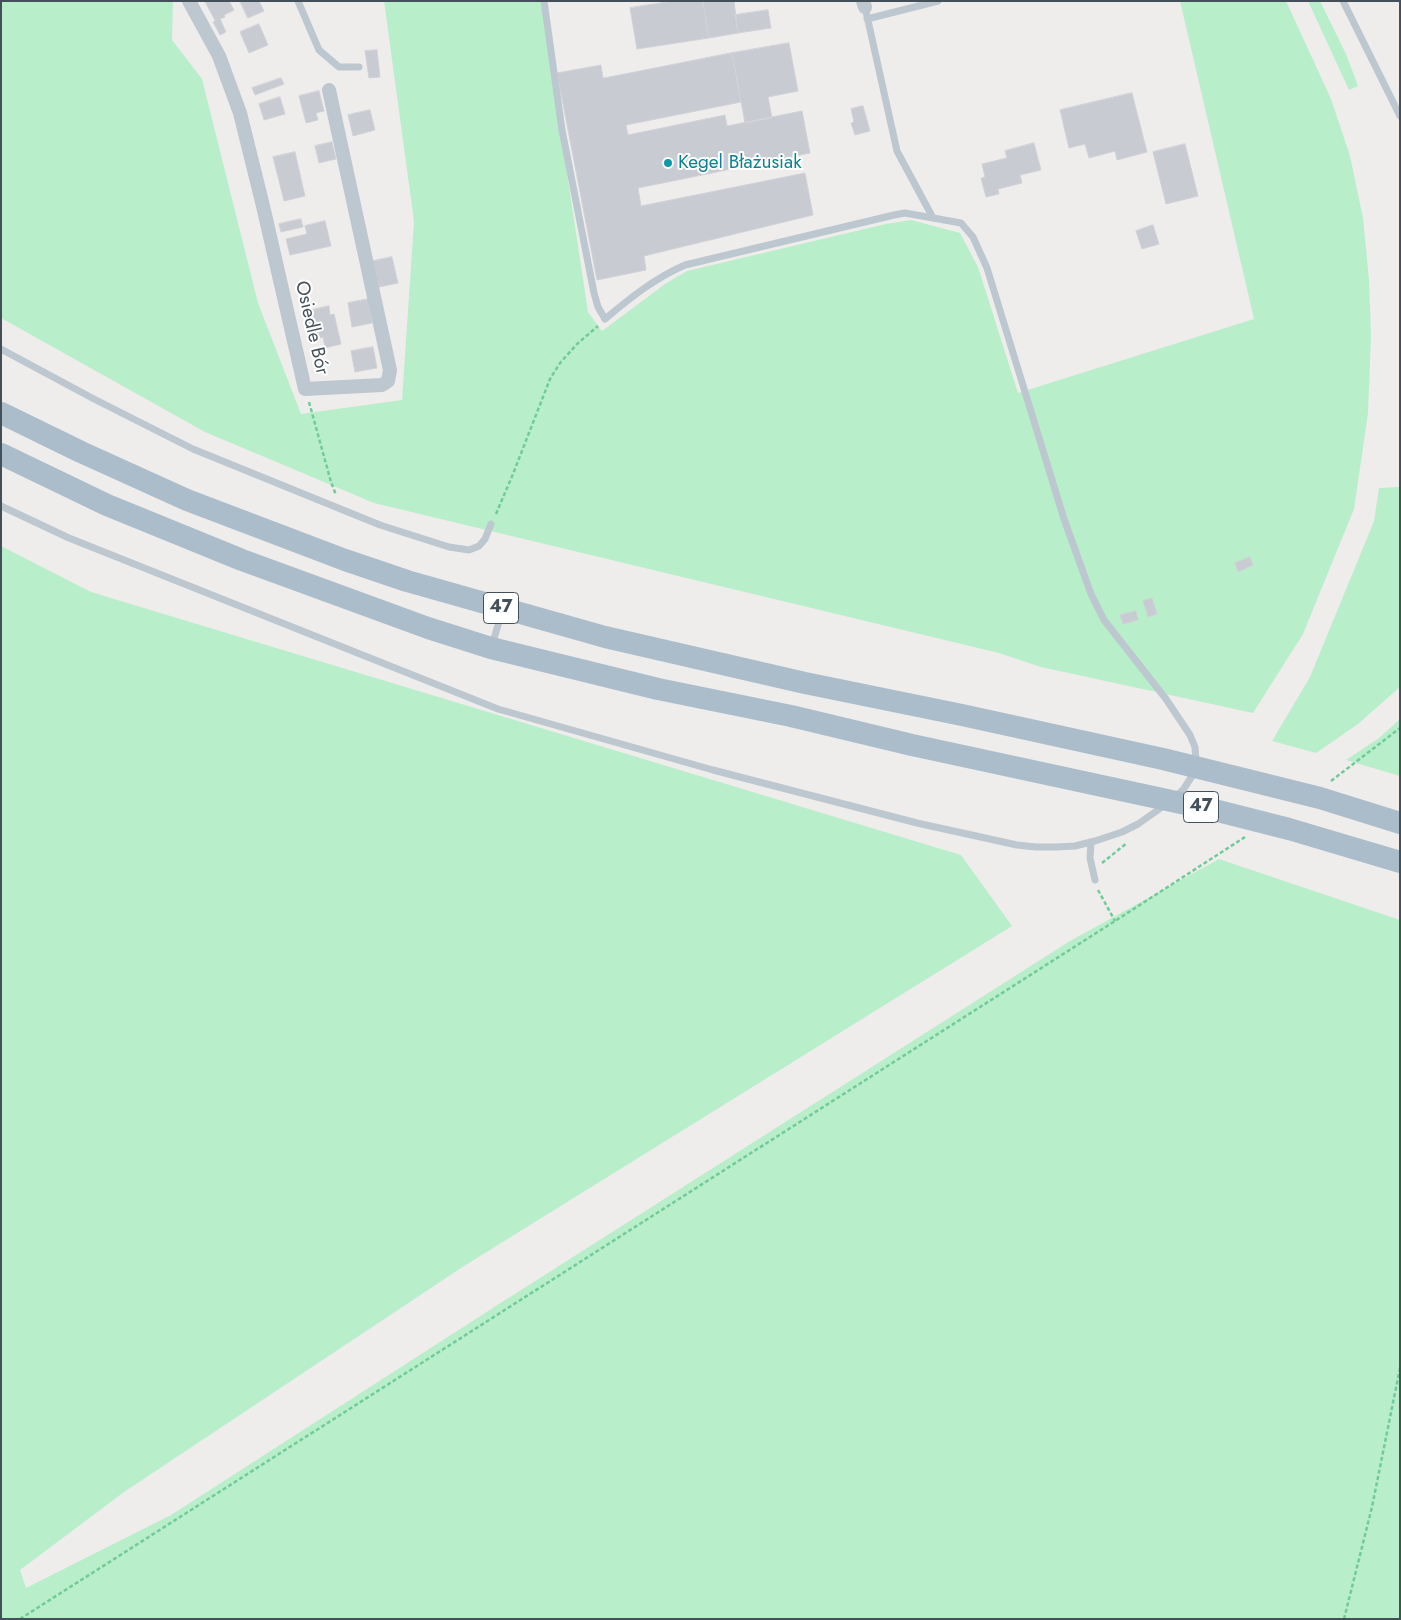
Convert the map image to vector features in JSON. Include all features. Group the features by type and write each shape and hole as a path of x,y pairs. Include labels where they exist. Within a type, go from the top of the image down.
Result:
{"main road":[{"name":"47","path":"1,414 187,500 345,560 407,581 605,637 805,683 1024,728 1237,776 1400,822"},
{"name":"47","path":"1,454 108,505 225,554 392,615 491,648 658,688 1218,811 1400,862"}],"street":[{"name":"Osiedle Bór","path":"189,1 219,56 240,113 305,388 382,385 388,381 390,376 329,90"}],"lane":[{"path":"298,1 319,50 338,67 359,67"},
{"path":"1,506 88,546 498,709 713,770 918,823 1017,845 1036,847 1075,846 1122,832 1138,824 1157,812 1183,790 1194,773 1196,761 1195,747 1190,735 1166,699 1104,620 1091,594 1064,520 987,268 973,237 961,223 905,213 894,215 685,265 661,277 605,319 598,307 594,293 562,130 544,1"},
{"path":"933,218 898,151 865,9 938,1"},
{"path":"1342,1 1400,116"},
{"path":"1,349 193,449 380,525 448,547 468,550 479,546 485,539 491,524"},
{"path":"491,648 503,608"},
{"path":"1091,842 1090,858 1095,880"}],"path":[{"path":"491,524 513,474 550,378 572,350 605,319"},
{"path":"305,388 331,482 342,509"},
{"path":"1329,783 1400,728"},
{"path":"20,1619 1116,921 1252,832"},
{"path":"1095,880 1104,902 1116,921"},
{"path":"1344,1619 1372,1507 1400,1368"}],"green space":[{"path":"1,1 173,1 172,40 202,79 258,303 301,414 402,400 414,221 384,1 541,1 588,312 602,331 665,284 687,271 886,224 911,220 960,233 978,267 1018,393 1254,319 1180,1 1286,1 1331,99 1350,156 1363,218 1369,280 1371,336 1368,413 1354,509 1303,634 1253,713 1041,667 999,653 374,503 205,432 1,318"},
{"path":"1308,1 1320,1 1346,54 1358,86 1349,90"},
{"path":"1400,487 1400,687 1358,724 1316,753 1272,741 1310,677 1374,521 1379,488"},
{"path":"1,546 91,592 961,855 1012,926 464,1266 124,1492 20,1570 26,1588 171,1515 1070,941 1219,859 1400,920 1400,1619 1,1619"},
{"path":"1400,719 1400,776 1346,760 1379,738"}],"building":[{"path":"205,1 229,1 234,10 220,19 226,32 220,35"},
{"path":"240,1 259,1 264,11 248,18"},
{"path":"673,1 703,1 709,38 637,49 630,8"},
{"path":"703,1 734,1 738,33 709,38"},
{"path":"768,10 771,28 738,33 735,15"},
{"path":"259,24 268,45 249,53 240,32"},
{"path":"789,43 798,91 768,97 772,118 745,123 732,53"},
{"path":"377,50 380,77 369,78 365,51"},
{"name":"Kegel Błażusiak","path":"732,53 741,102 626,125 628,135 725,115 727,126 802,111 810,153 638,188 641,206 805,173 813,215 644,256 646,270 597,280 557,73 601,65 603,78"},
{"path":"281,78 284,84 255,95 252,88"},
{"path":"319,91 324,111 316,113 318,120 306,123 299,96"},
{"path":"1132,93 1147,152 1117,160 1115,151 1089,158 1085,144 1069,148 1060,110"},
{"path":"280,97 285,114 264,120 259,104"},
{"path":"863,106 870,131 855,135 851,123 854,122 851,109"},
{"path":"370,110 375,130 353,136 348,115"},
{"path":"332,142 336,159 319,163 315,146"},
{"path":"1034,143 1041,170 1020,175 1022,183 998,189 999,194 986,197 981,178 985,177 982,164 1007,158 1005,151"},
{"path":"1185,144 1198,196 1166,204 1153,152"},
{"path":"295,152 305,196 284,201 273,157"},
{"path":"301,219 303,227 281,232 279,224"},
{"path":"325,221 331,246 290,255 286,239 307,234 305,226"},
{"path":"1153,225 1159,244 1142,249 1136,231"},
{"path":"392,257 398,283 379,287 373,261"},
{"path":"368,299 372,323 352,327 348,303"},
{"path":"329,306 330,315 334,314 341,344 325,348 323,337 313,340 308,320 314,319 312,310"},
{"path":"373,347 377,368 355,372 351,351"},
{"path":"1250,557 1253,565 1238,572 1235,563"},
{"path":"1152,598 1157,614 1148,617 1143,601"},
{"path":"1136,611 1138,620 1123,624 1120,615"}],"place":[{"name":"Kegel Błażusiak","path":"668,163"}]}
